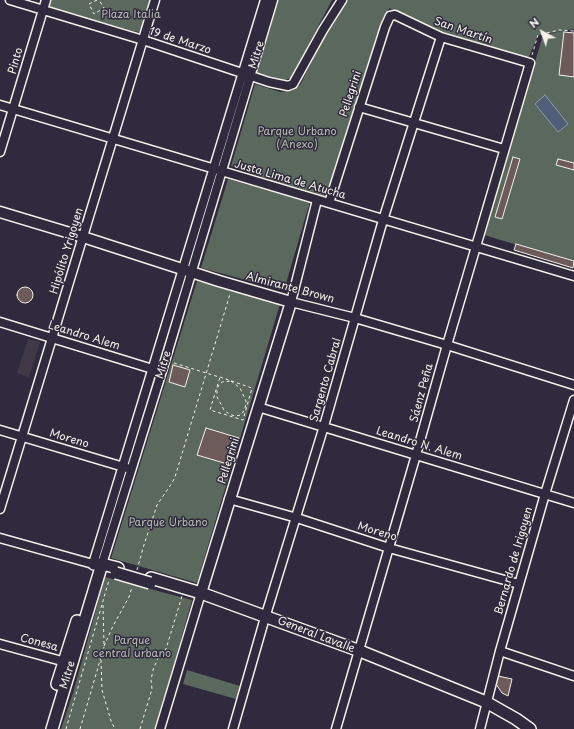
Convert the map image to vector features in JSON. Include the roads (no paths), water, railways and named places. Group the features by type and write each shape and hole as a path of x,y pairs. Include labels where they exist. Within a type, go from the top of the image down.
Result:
{"main road":[{"name":"General Lavalle","path":"98,566 150,580 265,619 486,706 516,719 530,729"},
{"name":"Mitre","path":"44,729 68,663 98,566"},
{"name":"General Lavalle","path":"150,580 183,594 200,596"},
{"name":"Mitre","path":"52,729 68,663"},
{"name":"General Lavalle","path":"486,706 517,729"}],"street":[{"name":"19 de Marzo","path":"10,0 143,40 283,86 293,84 323,30 342,0"},
{"name":"Pinto","path":"0,152 46,0"},
{"name":"Hipólito Yrigoyen","path":"0,509 155,0"},
{"name":"Mitre","path":"247,74 265,0"},
{"name":"Mitre","path":"98,566 188,271 217,170 247,74 273,0"},
{"name":"San Martín","path":"390,16 395,16 441,37 530,63"},
{"name":"Pellegrini","path":"329,203 385,27 390,16"},
{"name":"Sargento Cabral","path":"233,729 265,619 297,518 383,220 441,37"},
{"name":"Sáenz Peña","path":"336,729 530,63"},
{"name":"Justa Lima de Atucha","path":"0,105 574,276"},
{"path":"359,107 504,149"},
{"name":"Pellegrini","path":"160,729 290,302 317,200"},
{"name":"Almirante Brown","path":"0,212 245,289 447,344 574,384"},
{"name":"Leandro Alem","path":"0,322 158,370"},
{"name":"Bernardo de Irigoyen","path":"480,729 519,584 574,400"},
{"name":"Leandro N. Alem","path":"258,407 574,503"},
{"name":"Moreno","path":"0,430 128,468"},
{"name":"Moreno","path":"229,499 297,518 389,548 519,584"},
{"name":"General Lavalle","path":"0,538 98,566"},
{"name":"Conesa","path":"0,644 68,663"},
{"path":"500,651 574,676"}],"water":[{"path":"545,95 568,124 558,132 535,104"}],"park label":[{"name":"Plaza Italia","path":"131,15"},
{"name":"Parque Urbano (Anexo)","path":"297,138"},
{"name":"Parque Urbano","path":"168,523"},
{"name":"Parque central urbano","path":"132,647"}]}
